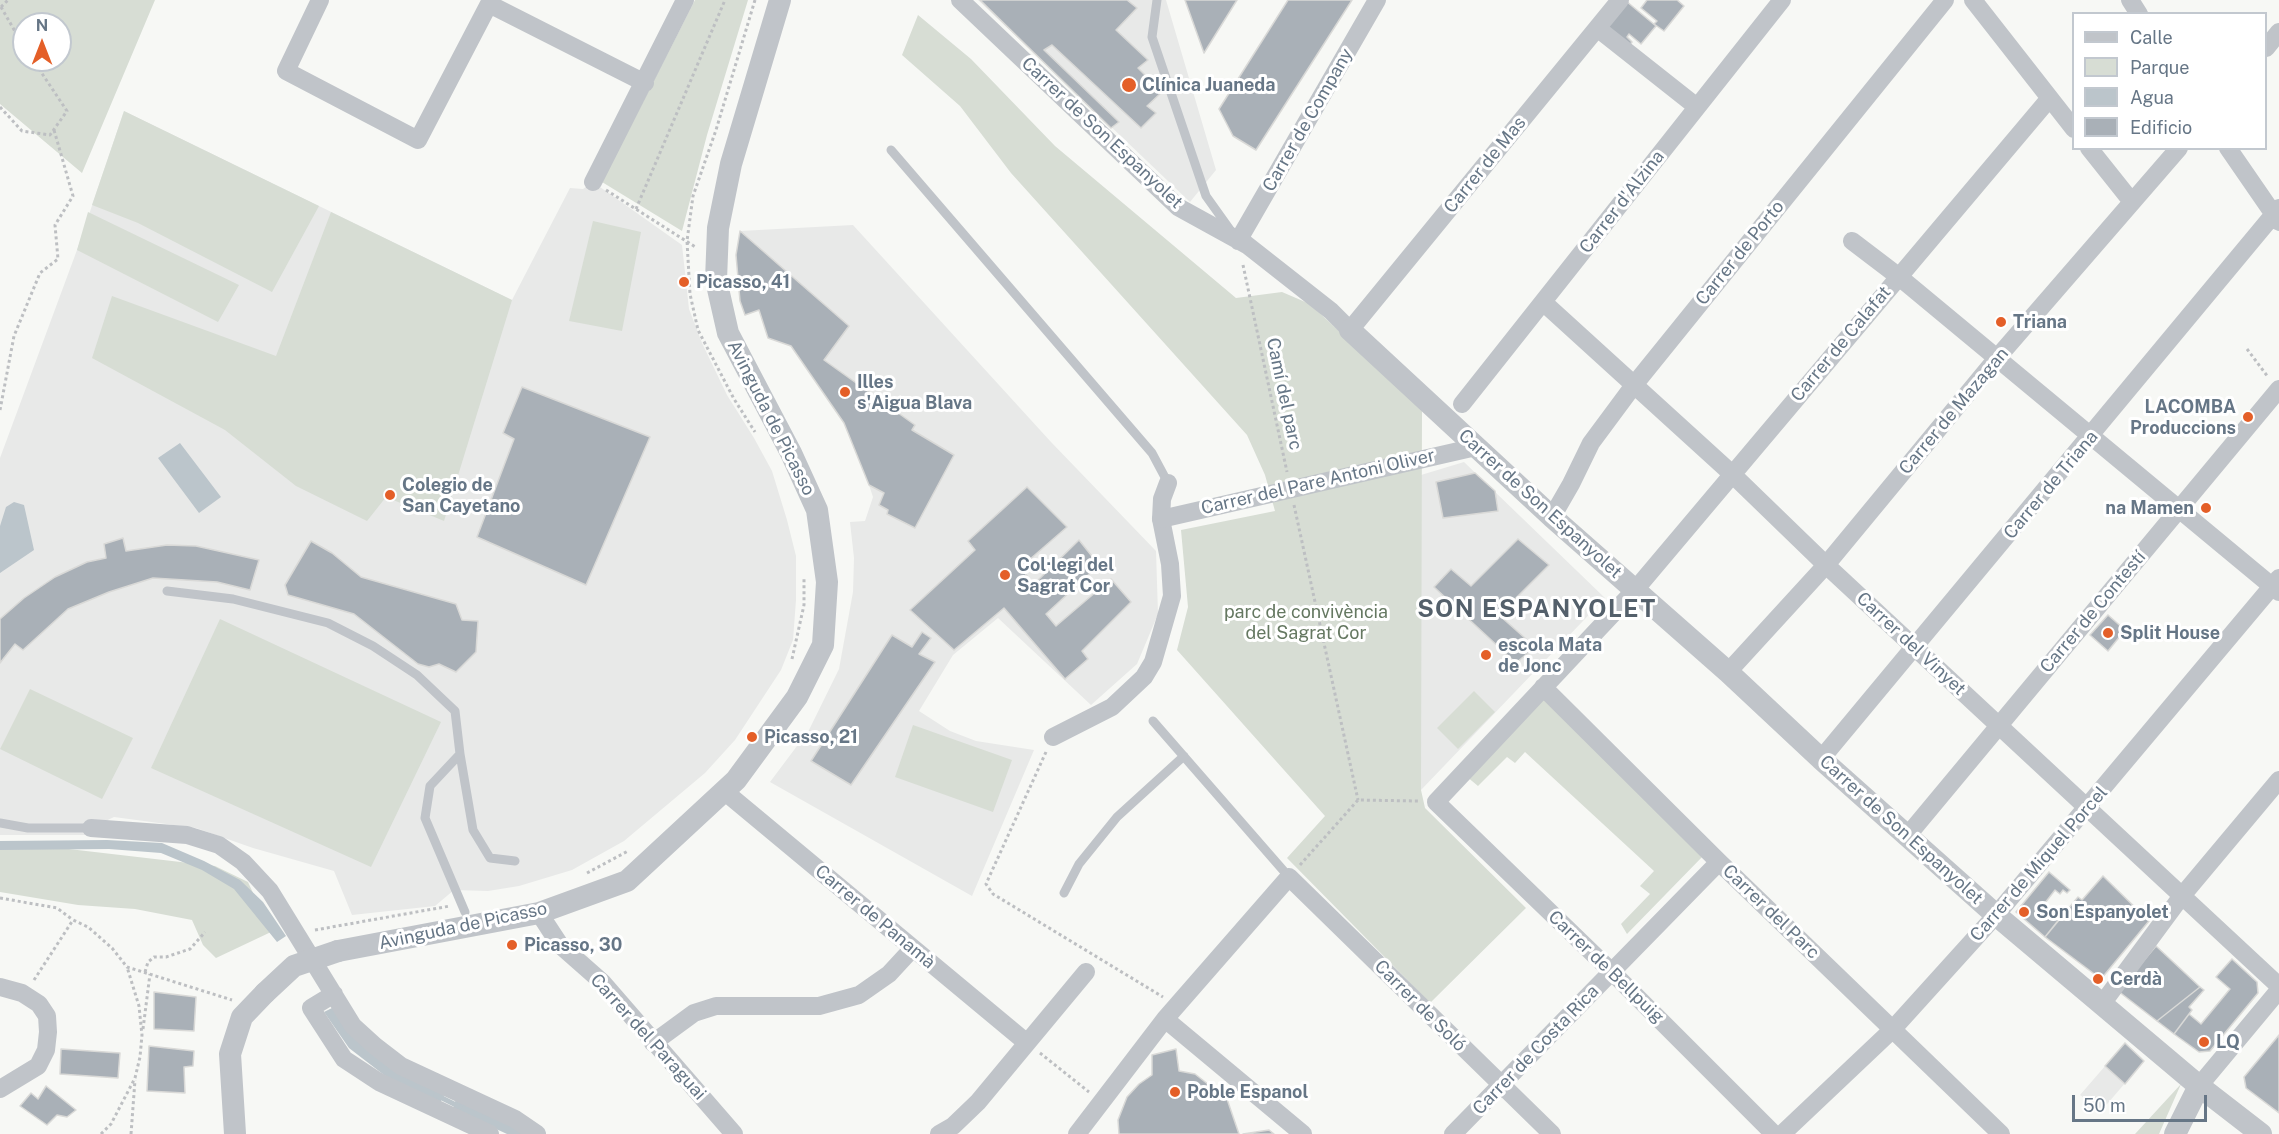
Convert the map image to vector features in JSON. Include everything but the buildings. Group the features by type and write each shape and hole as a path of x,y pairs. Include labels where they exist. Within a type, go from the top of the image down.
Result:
{"street":[{"path":"320,0 286,71 418,141 490,2 645,83"},
{"path":"593,182 685,0"},
{"name":"Avinguda de Picasso","path":"236,1134 231,1054 242,1017 294,966 339,951 539,913 627,881 736,780 797,697 813,666 823,645 827,582 818,510 728,333 716,280 718,228 731,164 780,0"},
{"name":"Carrer de Son Espanyolet","path":"960,0 1178,207 1247,245 1332,311 1552,517 1728,672 1821,759 1996,915 2199,1086 2262,1134"},
{"name":"Carrer de Company","path":"1238,241 1377,0"},
{"name":"Carrer de Mas","path":"1350,330 1620,0"},
{"name":"Carrer d'Alzina","path":"1462,404 1782,0"},
{"name":"Carrer de Porto","path":"1552,517 1591,443 1634,385 1945,0"},
{"path":"1973,0 2072,128"},
{"path":"1598,28 1697,107"},
{"path":"2267,46 2279,32"},
{"name":"Carrer de Calafat","path":"1436,802 1635,590 1731,473 2049,99"},
{"path":"2091,150 2132,202"},
{"name":"Carrer de Mazagan","path":"1728,672 1826,566 1997,358 2177,150"},
{"path":"2229,150 2277,215"},
{"name":"Carrer de Triana","path":"1821,759 2277,215"},
{"path":"1852,241 1899,276 2179,509 2277,586"},
{"name":"Carrer del Vinyet","path":"1543,302 1731,473 1826,566 2279,988"},
{"name":"Carrer de Contestí","path":"1908,835 2279,390"},
{"name":"Carrer del Pare Antoni Oliver","path":"1161,519 1476,447"},
{"path":"1053,737 1112,707 1144,677 1153,662 1172,596 1170,564 1161,519 1162,499 1168,483"},
{"name":"Carrer de Miquel Porcel","path":"1782,1134 1892,1029 1996,915 2277,586"},
{"name":"Carrer del Parc","path":"1543,687 1719,862 2001,1134"},
{"path":"2102,1004 2181,897 2279,780"},
{"name":"Carrer de Panamà","path":"724,791 1027,1043"},
{"name":"Carrer de Bellpuig","path":"1436,802 1612,972 1774,1134"},
{"path":"91,828 187,835 219,845 243,862 270,891 353,1026 401,1066 515,1119 537,1134"},
{"name":"Carrer de Costa Rica","path":"1453,1134 1719,862"},
{"path":"1077,1134 1165,1019 1289,877"},
{"name":"Carrer de Soló","path":"1289,877 1552,1134"},
{"name":"Carrer del Paraguai","path":"539,913 560,945 602,981 653,1043 734,1134"},
{"path":"653,1043 694,1013 716,1006 819,1006 859,995 889,974 913,948"},
{"path":"939,1134 953,1126 978,1102 1086,972"},
{"path":"0,987 25,994 39,1004 47,1016 46,1050 38,1066 0,1089"},
{"path":"2175,1134 2199,1086 2279,988"},
{"path":"334,994 311,1008 344,1059 379,1082 490,1134"},
{"path":"1165,1019 1304,1134"}],"lane":[{"path":"1157,0 1152,37 1206,196 1238,241"},
{"path":"891,150 1152,453 1168,483"},
{"path":"167,591 234,598 328,623 373,646 417,675 455,711 473,830 490,858 514,861"},
{"path":"1153,721 1289,877"},
{"path":"460,754 430,786 425,818 450,881 464,908"},
{"path":"1064,893 1079,864 1117,817 1184,756"},
{"path":"0,823 28,828 91,828"}],"path":[{"path":"9,0 1,8 12,27"},
{"path":"636,209 725,0"},
{"path":"755,0 716,130 693,196 687,241 690,294 698,330 734,399 757,435"},
{"path":"0,107 22,131 50,135 67,111 41,72"},
{"path":"0,410 14,336 40,273 58,259 55,225 73,196 54,130"},
{"path":"593,182 716,260"},
{"name":"Camí del parc","path":"1238,241 1288,474"},
{"path":"2247,349 2279,390"},
{"path":"1293,497 1358,800"},
{"path":"790,668 804,605 805,570"},
{"path":"1053,737 986,884 993,894 1156,992"},
{"path":"1289,877 1358,800 1436,802"},
{"path":"581,876 632,849"},
{"path":"0,898 57,908 73,920 88,927 112,948 127,967 139,1006 142,1035"},
{"path":"345,923 464,908"},
{"path":"25,994 73,920"},
{"path":"131,1134 148,962 154,957 166,957 190,949 205,932"},
{"path":"127,967 226,997 250,1009"},
{"path":"1027,1043 1101,1102"},
{"path":"101,1134 111,1124 135,1078"}],"shaded area":[{"name":"Clínica Juaneda","path":"978,0 1166,0 1216,170 1190,202"},
{"name":"Colegio de San Cayetano","path":"124,111 512,300 570,188 583,189 593,182 682,245 689,309 702,343 727,395 772,471 787,520 796,556 793,640 781,670 735,740 705,773 624,841 572,870 519,886 488,891 454,890 435,906 352,915 334,871 253,848 196,828 114,817 91,828 90,835 0,835 0,458 77,250"},
{"name":"Col·legi del Sagrat Cor","path":"853,225 1051,442 1156,551 1158,614 1137,664 1091,705 998,618 953,655 919,711 950,731 976,741 1034,750 972,896 770,782 809,730 839,669 853,592 854,558 850,522 865,521 873,497 869,485 884,493 879,504 888,510 887,514 914,528 954,455 912,430 914,425 824,360 849,326 740,231"},
{"name":"escola Mata de Jonc","path":"1464,462 1605,598 1421,790 1421,475"},
{"path":"2125,1043 2144,1061 2102,1110 2080,1095"}],"green space":[{"path":"0,0 155,0 82,173 0,104"},
{"path":"695,0 748,0 707,135 682,231 602,182"},
{"name":"parc de convivència del Sagrat Cor","path":"918,15 971,59 1055,146 1236,298 1282,292 1310,304 1422,409 1421,790 1425,808 1526,908 1430,1003 1287,858 1325,816 1177,650 1188,607 1181,530 1275,511 1265,475 1247,435 1011,173 960,106 902,55"},
{"path":"124,111 319,206 272,292 138,223 92,205"},
{"path":"88,212 239,285 218,322 77,250"},
{"path":"331,212 512,300 444,521 386,497 367,521 296,486 225,430 92,358 112,296 276,356"},
{"path":"593,221 641,232 622,331 569,321"},
{"path":"220,619 441,722 371,867 151,768"},
{"path":"30,689 133,738 102,799 0,749"},
{"path":"1474,691 1495,712 1458,749 1437,728"},
{"path":"1542,695 1704,855 1627,934 1621,924 1650,894 1640,886 1654,871 1525,752 1515,763 1507,757 1478,786 1466,776"},
{"path":"913,725 1012,760 993,812 895,777"},
{"path":"0,841 215,866 248,882 271,932 216,958 203,945 192,920 135,909 78,905 0,892"},
{"path":"2181,1084 2159,1134 2135,1134"}],"water":[{"path":"180,443 221,497 199,513 158,458"},
{"path":"14,502 24,505 34,550 0,573 0,526 6,507"},
{"path":"107,840 162,843 240,880 263,902 286,936 277,942 234,889 202,870 161,853 109,849 0,850 0,841"},
{"path":"334,1007 446,1091 440,1103 384,1075 349,1048 324,1012"},
{"path":"457,1095 530,1134 507,1134 453,1109"}],"waterway":[{"path":"436,1095 460,1107"}],"place":[{"name":"Clínica Juaneda","path":"1129,85"},
{"name":"Picasso, 41","path":"684,282"},
{"name":"Triana","path":"2001,322"},
{"name":"Illes s'Aigua Blava","path":"845,392"},
{"name":"LACOMBA Produccions","path":"2248,417"},
{"name":"Colegio de San Cayetano","path":"390,495"},
{"name":"na Mamen","path":"2206,508"},
{"name":"Col·legi del Sagrat Cor","path":"1005,575"},
{"name":"Split House","path":"2108,633"},
{"name":"escola Mata de Jonc","path":"1486,655"},
{"name":"Picasso, 21","path":"752,737"},
{"name":"Son Espanyolet","path":"2024,912"},
{"name":"Picasso, 30","path":"512,945"},
{"name":"Cerdà","path":"2098,979"},
{"name":"LQ","path":"2204,1042"},
{"name":"Poble Espanol","path":"1175,1092"}],"district":[{"name":"SON ESPANYOLET","path":"1537,610"}]}
